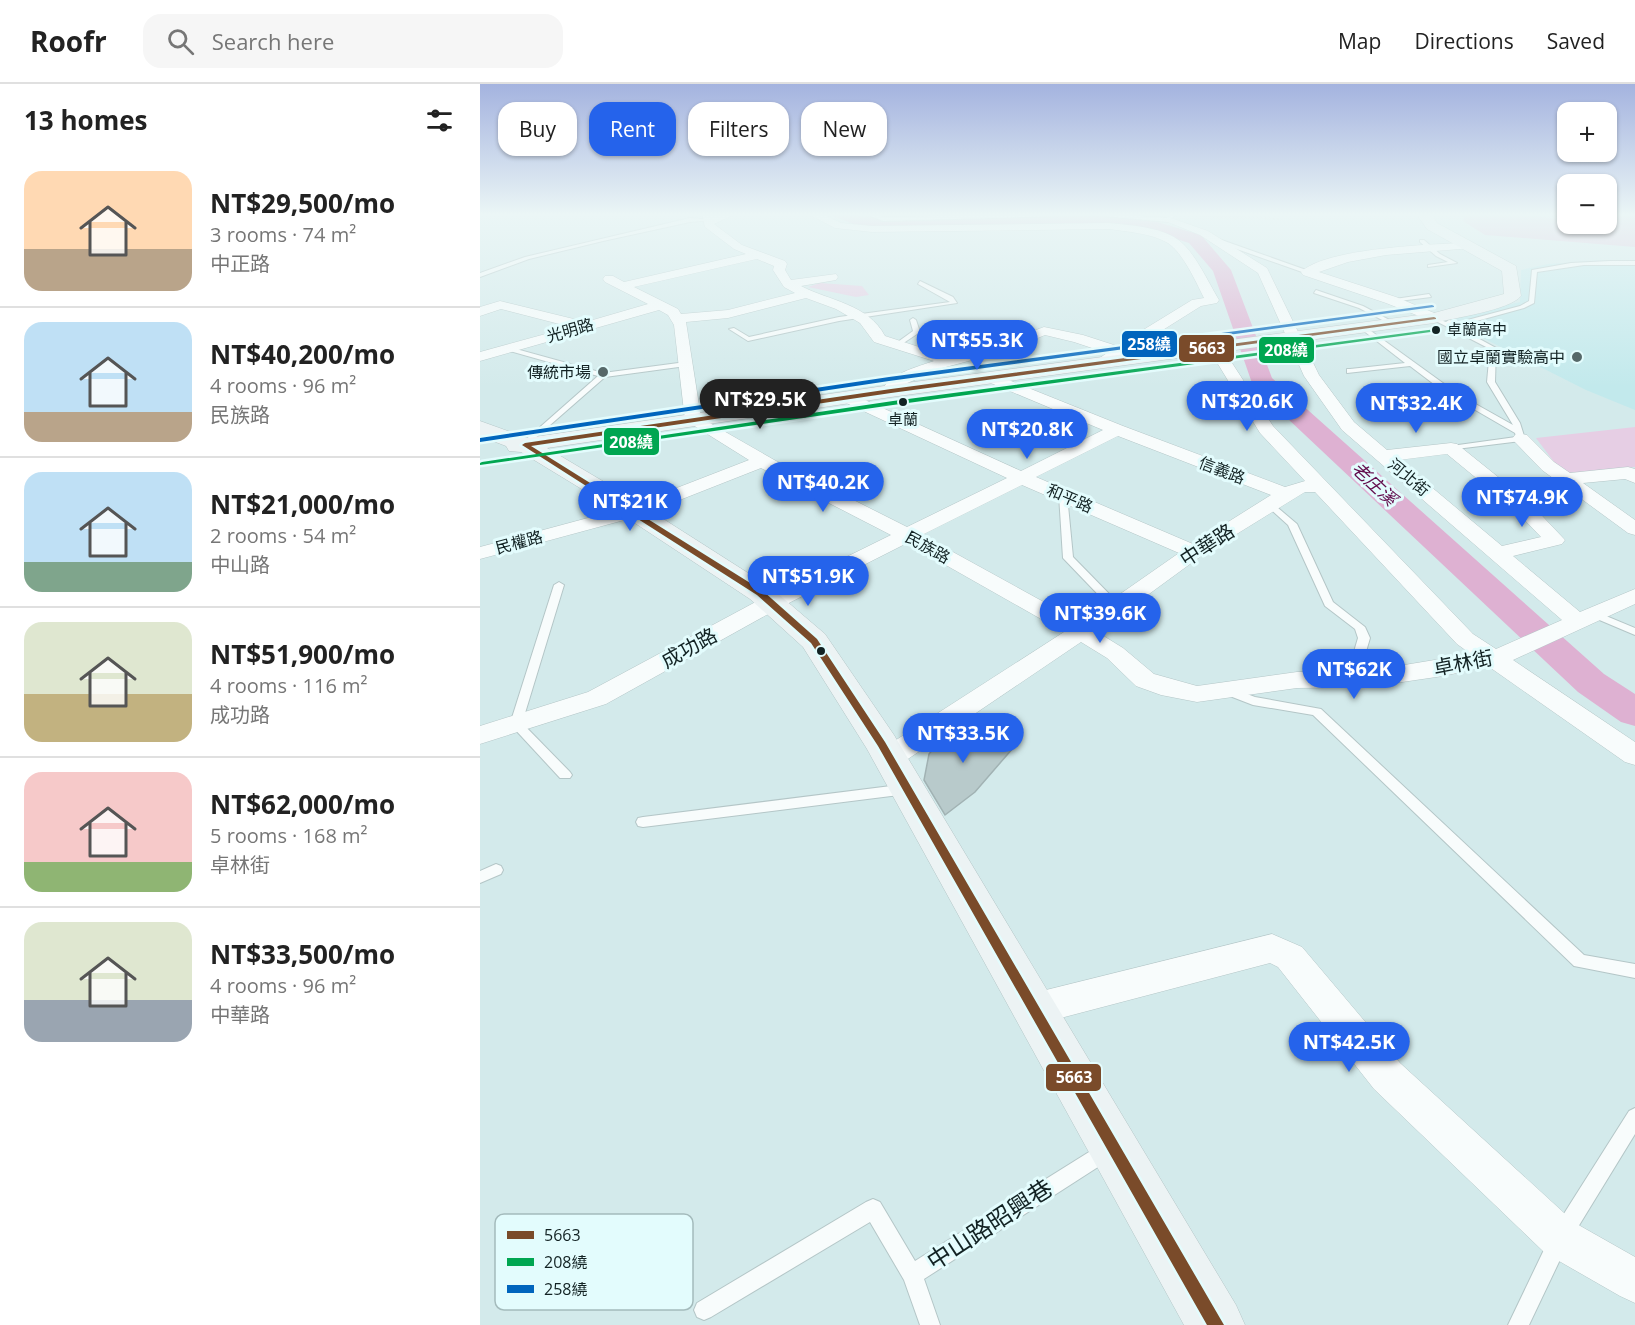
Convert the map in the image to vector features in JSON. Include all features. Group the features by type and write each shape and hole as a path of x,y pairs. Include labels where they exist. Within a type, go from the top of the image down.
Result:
{"street":[{"path":"622,286 688,271"},
{"path":"780,271 788,284 859,316 876,329 879,339 948,361"},
{"path":"1110,357 1197,303 1212,300 1196,271"},
{"name":"河北街","path":"1263,271 1312,376 1348,426 1499,553 1585,617"},
{"path":"480,452 991,378 1110,357 1434,318 1490,305 1513,296 1510,271"},
{"path":"1308,272 1390,300 1434,318"},
{"path":"788,284 832,277"},
{"path":"609,279 673,312 681,325 693,420"},
{"path":"677,320 729,314 809,293"},
{"path":"480,312 500,305 584,326"},
{"name":"光明路","path":"480,357 661,305"},
{"path":"891,391 891,387 899,381 948,361 1001,348 1044,332 1078,338 1110,357"},
{"path":"1220,345 1266,429 1465,639 1635,755"},
{"name":"信義路","path":"991,378 1278,500"},
{"name":"和平路","path":"848,398 1022,478 1194,552"},
{"name":"民族路","path":"693,420 762,461 907,535 1081,632"},
{"path":"480,428 525,445 632,512 760,594 814,640 898,773 1216,1325"},
{"name":"成功路","path":"480,735 597,698 771,603 1117,430"},
{"path":"1520,436 1548,466 1635,529"},
{"path":"1385,456 1451,448 1521,505 1555,540 1499,553"},
{"name":"民權路","path":"480,553 632,512 762,461"},
{"path":"1565,478 1628,473 1635,477"},
{"name":"中華路","path":"898,773 1081,632 1194,552 1301,487 1321,486"},
{"name":"卓林街","path":"1081,632 1115,653 1145,680 1170,689 1197,694 1297,680 1368,679 1504,656 1635,596"},
{"path":"1034,1009 1272,948 1290,957 1387,1076 1560,1238 1635,1281"}],"lane":[{"path":"1434,318 1460,324 1522,307 1532,302 1534,271"},
{"path":"732,328 748,339 859,316 954,303 951,298 920,283"},
{"path":"1316,292 1361,307 1392,324"},
{"path":"1390,300 1429,296"},
{"path":"1434,318 1493,348 1491,382 1520,436"},
{"path":"897,345 917,332 913,320"},
{"path":"1362,327 1444,388 1408,406"},
{"path":"505,348 603,375 686,364"},
{"path":"1350,371 1413,364"},
{"path":"525,445 603,375"},
{"path":"1469,404 1520,436"},
{"path":"1451,448 1520,436"},
{"path":"1063,495 1068,558 1116,607"},
{"path":"1278,500 1292,524 1329,604 1360,627 1364,638 1359,655 1368,679"},
{"path":"559,585 516,724 565,775"},
{"path":"1585,617 1635,632"},
{"path":"1225,690 1253,701 1317,712 1580,961 1635,971"},
{"path":"643,822 898,773"},
{"path":"480,877 496,870"},
{"path":"1518,1325 1560,1238 1635,1117"},
{"name":"中山路昭興巷","path":"930,1325 912,1275 1113,1146"},
{"path":"704,1310 873,1209 912,1275"}],"shaded area":[{"name":"國立卓蘭實驗高中","path":"1521,271 1635,271 1635,410 1586,390 1445,319 1520,302"},
{"path":"820,283 862,286 869,295 856,297 808,287"},
{"path":"1635,427 1635,467 1563,474 1536,438"}],"building":[{"path":"974,718 1013,748 975,792 945,815 924,780 929,754 939,742"}],"waterway":[{"name":"老庄溪","path":"1222,271 1261,381 1591,683 1635,713"}],"transit line":[{"name":"258繞","path":"480,440 889,379 1432,306"},
{"name":"5663","path":"525,445 891,391 1434,318"},
{"name":"208繞","path":"482,464 893,403 1436,330"},
{"name":"5663","path":"525,445 760,593 814,641 882,744 1216,1325"}],"place":[{"name":"卓蘭高中","path":"1436,330"},
{"name":"國立卓蘭實驗高中","path":"1577,357"},
{"name":"傳統市場","path":"603,372"},
{"name":"卓蘭","path":"903,402"}]}
